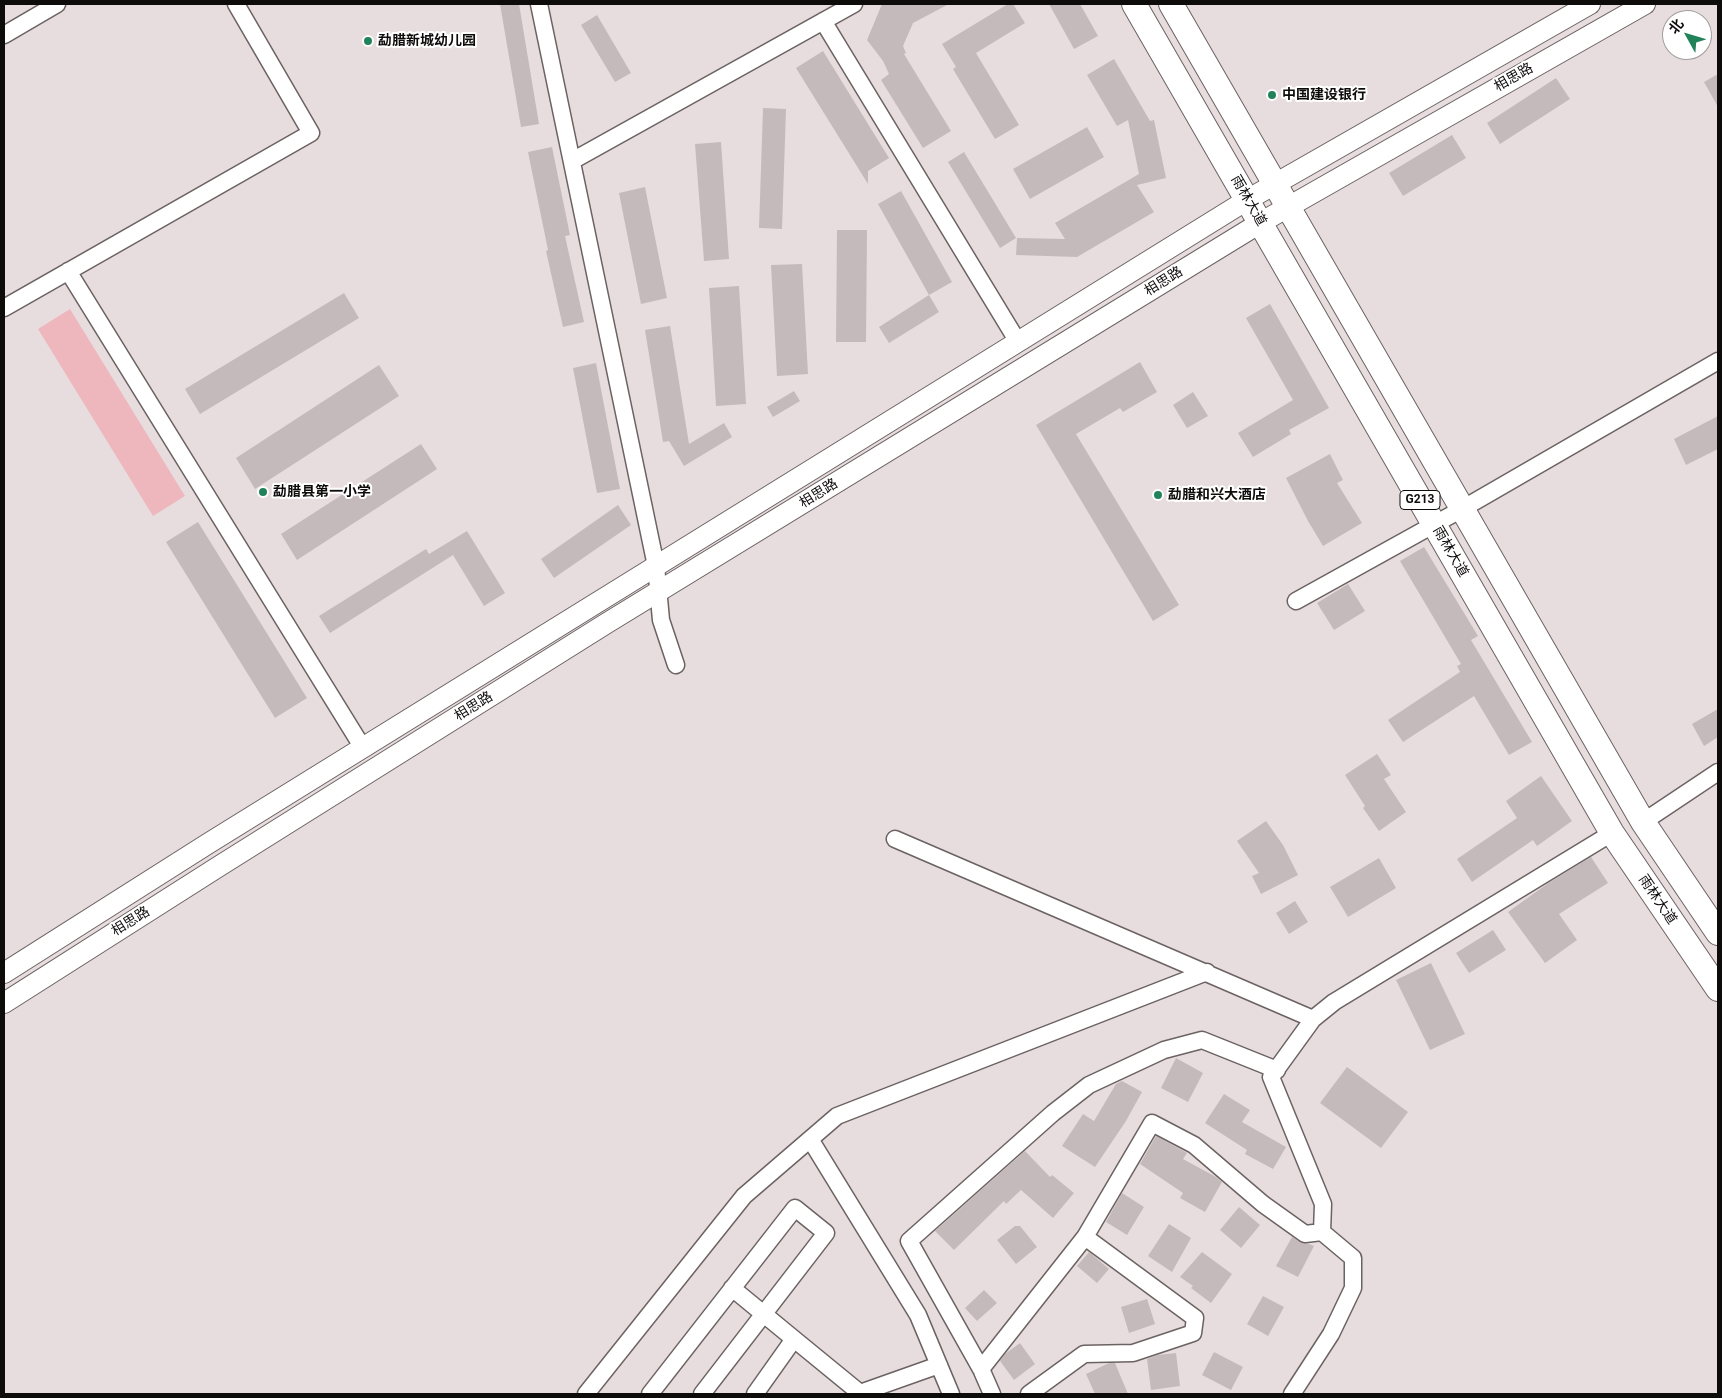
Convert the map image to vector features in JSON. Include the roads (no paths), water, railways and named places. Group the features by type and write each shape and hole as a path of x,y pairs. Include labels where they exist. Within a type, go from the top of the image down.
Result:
{"highway":[{"name":"雨林大道","path":"1134,4 1612,833 1718,989"},
{"name":"G213","path":"1171,4 1642,822 1718,932"},
{"path":"1569,760 1596,742"}],"main road":[{"name":"相思路","path":"4,971 209,842 1247,200 1590,4"},
{"name":"相思路","path":"10,999 220,865 658,592 1260,223 1645,4"}],"street":[{"path":"4,35 57,4"},
{"path":"4,308 311,133 236,4"},
{"path":"539,4 656,566 661,620 676,665"},
{"path":"572,161 854,4"},
{"path":"823,21 1018,342"},
{"path":"68,271 362,748"},
{"path":"1296,602 1434,525 1718,361"},
{"path":"1642,822 1718,772"},
{"path":"1322,1232 1324,1204 1271,1077 1313,1019 1334,1002 1612,833"},
{"path":"894,839 1313,1019"},
{"path":"4,971 10,999"},
{"path":"586,1394 744,1196 837,1116 1207,972"},
{"path":"992,1394 981,1369 909,1241 1053,1113 1090,1085 1164,1050 1202,1040 1276,1070"},
{"path":"981,1369 1085,1237 1152,1123 1194,1145 1262,1204 1305,1234 1322,1232 1353,1258 1353,1288 1331,1334 1292,1394"},
{"path":"810,1139 918,1315 951,1394"},
{"path":"650,1394 795,1208 826,1233 702,1394"},
{"path":"1029,1394 1084,1354 1132,1353 1193,1333 1195,1318 1085,1237"},
{"path":"732,1288 860,1393 939,1365"},
{"path":"755,1394 794,1340"}],"place":[{"name":"勐腊新城幼儿园","path":"368,41"},
{"name":"中国建设银行","path":"1272,95"},
{"name":"勐腊县第一小学","path":"263,492"},
{"name":"勐腊和兴大酒店","path":"1158,495"}]}
